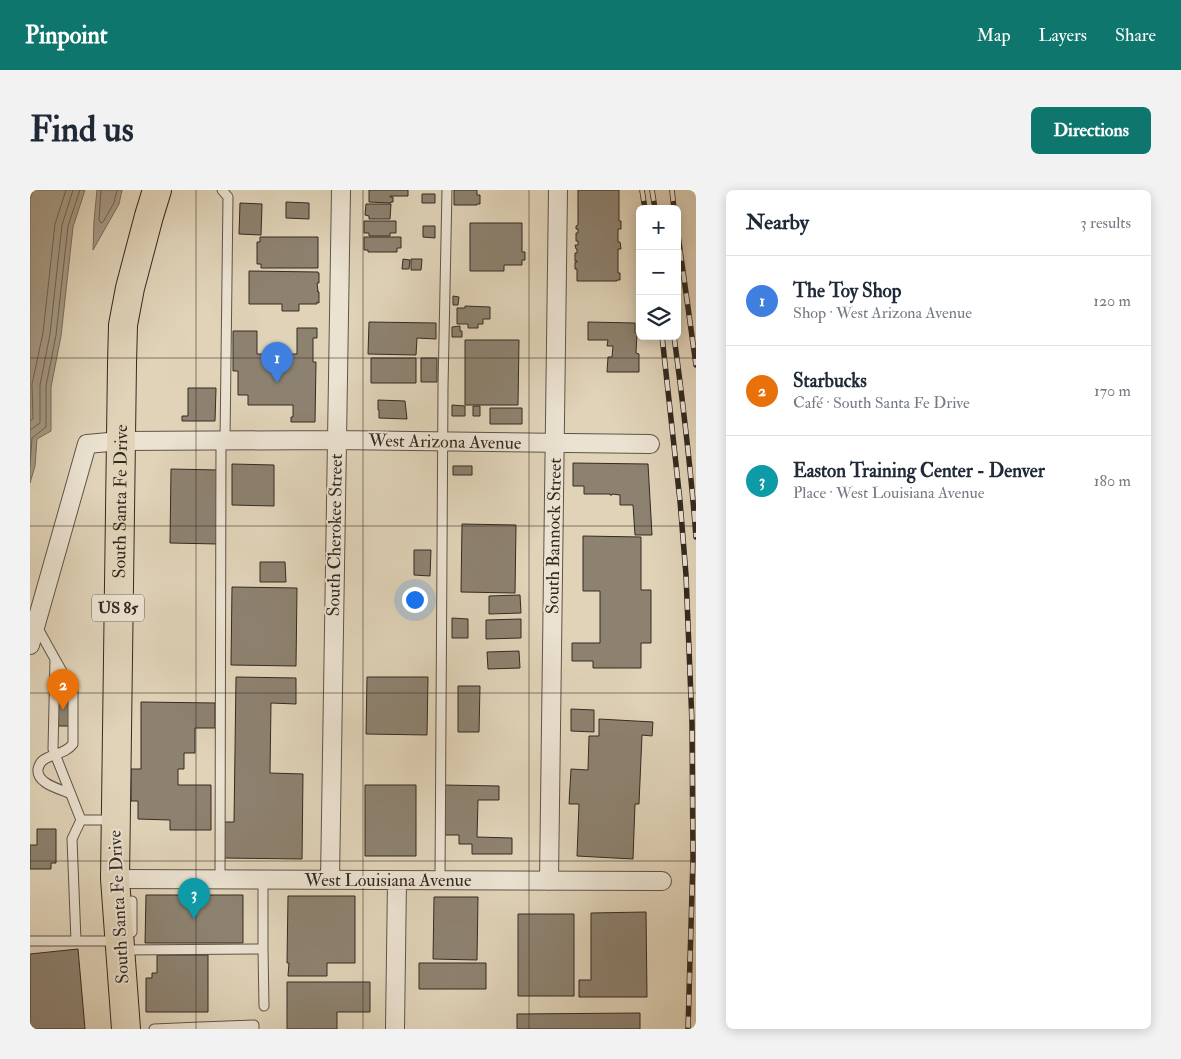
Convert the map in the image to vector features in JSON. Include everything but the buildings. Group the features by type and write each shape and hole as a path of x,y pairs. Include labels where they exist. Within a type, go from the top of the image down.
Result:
{"highway":[{"name":"South Santa Fe Drive","path":"126,1029 124,947 115,879 123,325 130,288 157,190"}],"street":[{"name":"South Cherokee Street","path":"330,880 341,190"},
{"name":"South Bannock Street","path":"549,881 558,190"},
{"name":"West Arizona Avenue","path":"36,624 86,444 120,441 336,440 650,444"},
{"path":"30,645 36,624"},
{"name":"West Louisiana Avenue","path":"115,879 662,881"},
{"path":"395,1029 397,881"}],"lane":[{"path":"220,880 223,441 228,197 222,190"},
{"path":"440,881 446,190"},
{"path":"36,624 73,691 73,744 68,750 41,762 38,774 43,781 71,794"},
{"path":"55,659 53,749 81,820 72,839 76,941"},
{"path":"81,820 116,820"},
{"path":"263,880 264,1006"},
{"path":"124,947 132,901"},
{"path":"30,941 76,941 124,947 263,949"},
{"path":"154,1029 254,1025 254,1029"}],"water":[{"path":"33,190 85,190 73,227 61,336 51,387 51,431 37,439 35,466 30,483 30,199"},
{"path":"97,190 122,190 119,204 93,250 94,221"}],"railway":[{"path":"642,190 644,205"},
{"path":"652,190 654,205"},
{"path":"672,190 674,205"},
{"path":"680,250 696,365"},
{"path":"662,340 686,575 692,723 693,858 688,1029"},
{"path":"674,340 696,537"}],"place":[{"name":"The Toy Shop","path":"277,383"},
{"name":"Starbucks","path":"63,710"},
{"name":"Easton Training Center - Denver","path":"194,919"}]}
